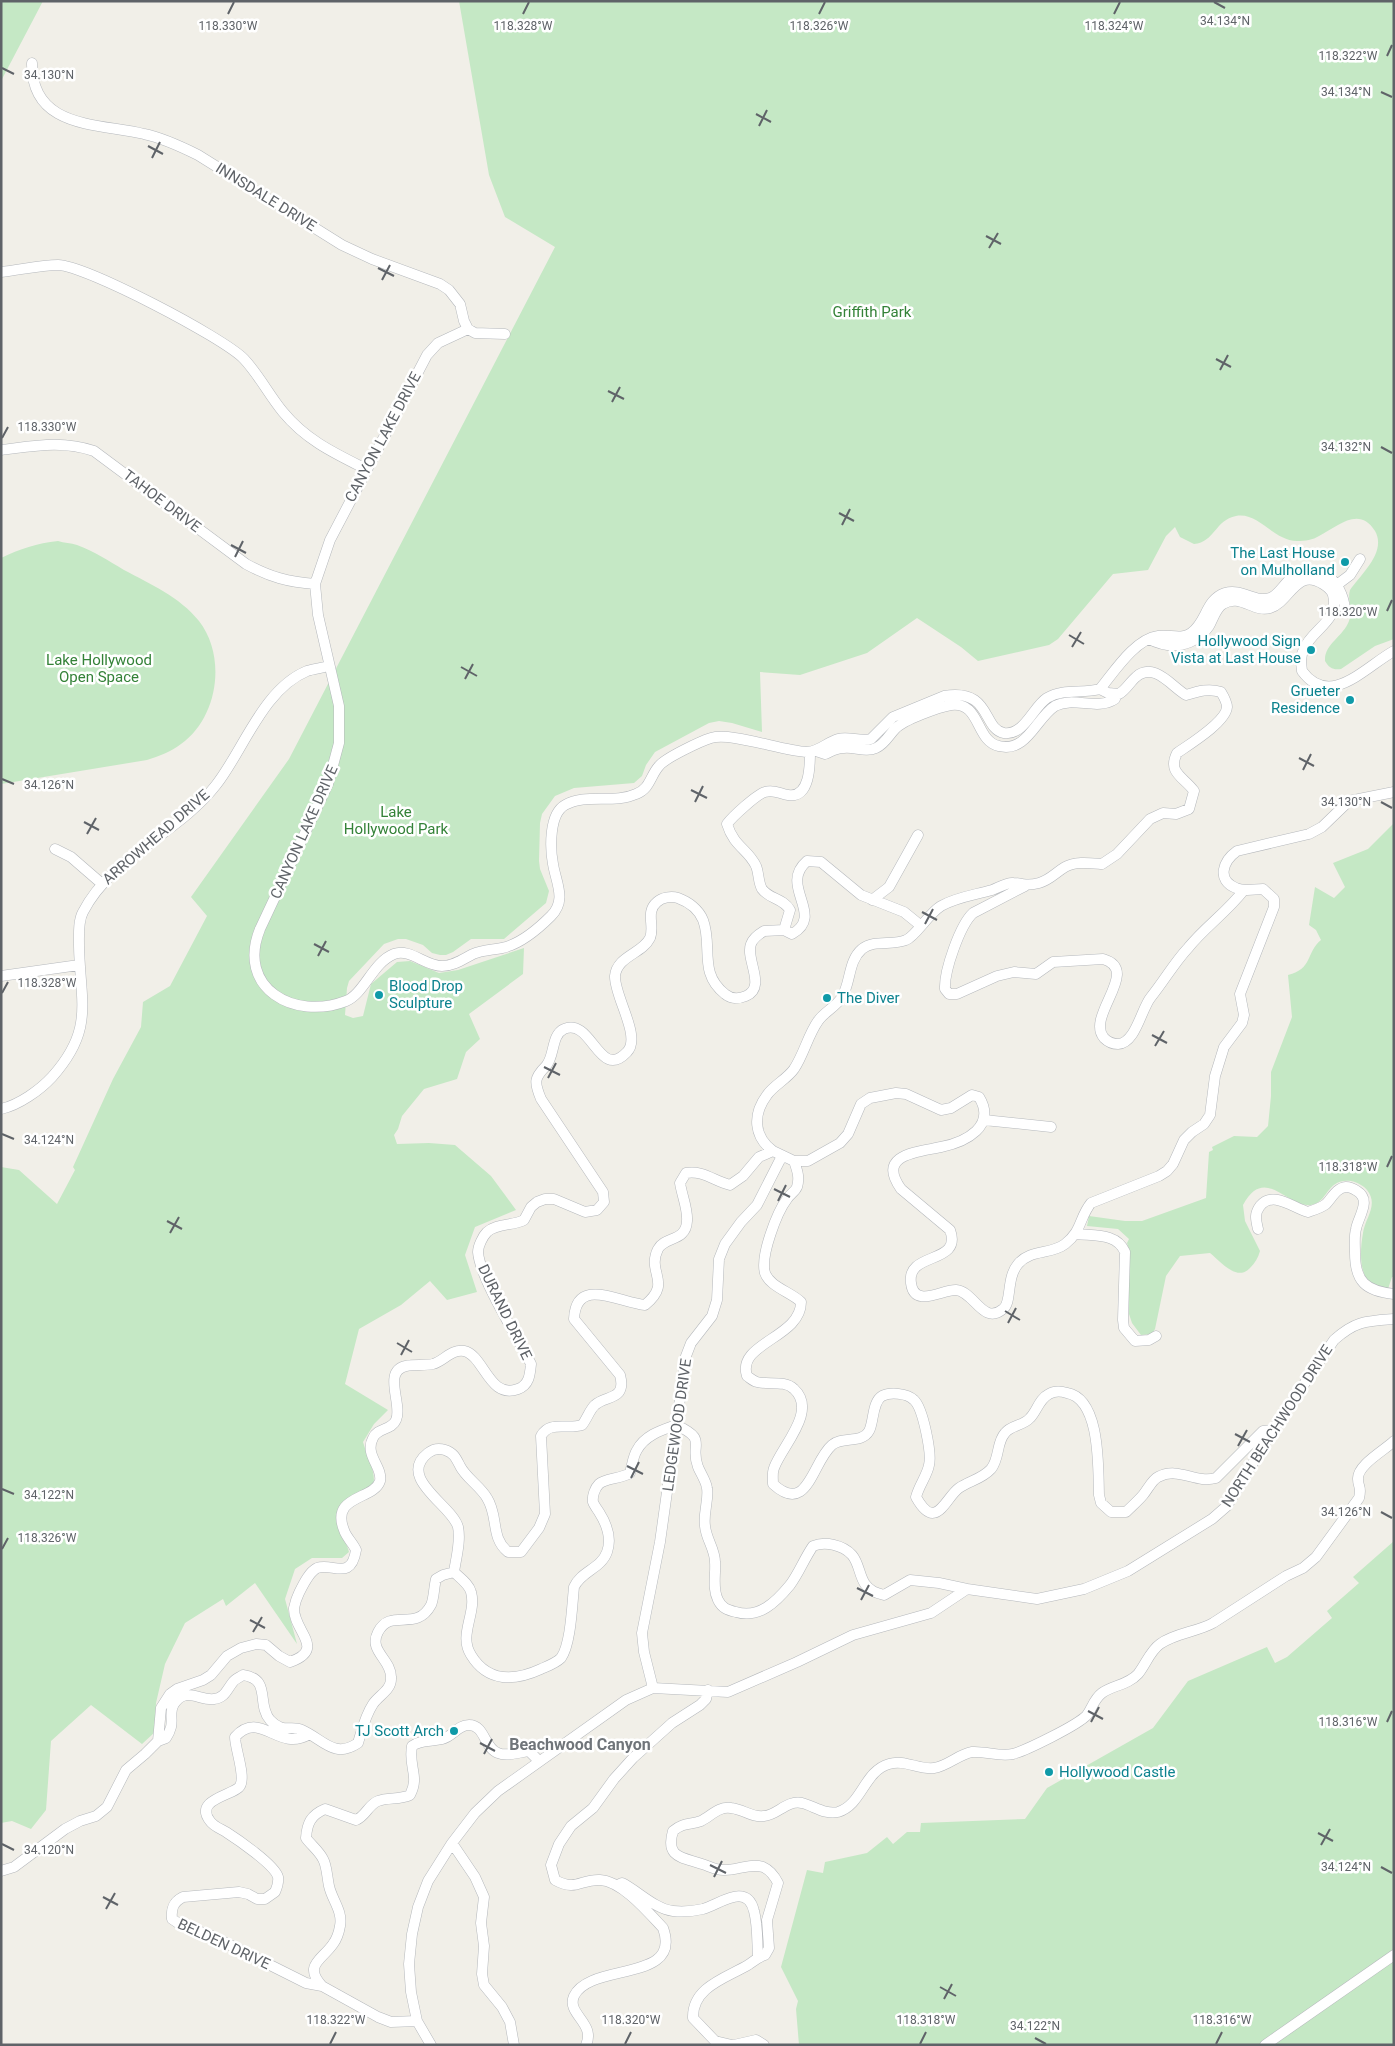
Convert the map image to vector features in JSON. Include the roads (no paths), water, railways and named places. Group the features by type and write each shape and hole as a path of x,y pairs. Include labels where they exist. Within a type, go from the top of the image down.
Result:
{"street":[{"name":"INNSDALE DRIVE","path":"32,63 32,71 38,93 53,112 66,119 89,125 144,134 166,140 198,155 342,245 372,259 440,284 449,290 460,304 468,329"},
{"path":"1,272 59,265 99,278 136,295 218,340 243,358 283,412 300,430 319,445 366,469"},
{"path":"468,329 475,333 505,334"},
{"name":"CANYON LAKE DRIVE","path":"468,329 438,343 427,355 330,540 315,584 318,615 337,696 340,725 335,764 323,795 260,929 255,946 256,967 266,986 273,994 288,1003 306,1007 320,1006 343,1002 354,997 372,973 395,953 406,953 434,965 450,965 479,952 503,948 519,942 551,916 558,906 560,893 552,856 553,826 557,813 565,805 578,801 634,796 646,788 657,768 664,761 704,740 717,736 813,751"},
{"name":"TAHOE DRIVE","path":"1,450 45,444 68,444 94,452 246,564 269,576 289,582 315,584"},
{"path":"1338,584 1350,575 1360,559"},
{"path":"1100,689 1136,646 1157,636 1180,636 1192,633 1212,602 1222,594 1236,592 1263,599 1269,598 1274,596 1292,577 1311,572 1326,575 1338,584 1344,598 1345,609"},
{"path":"1149,639 1164,645 1183,645 1195,640 1202,633 1219,607 1224,603 1239,600 1262,608 1269,608 1277,605 1298,583 1310,580 1318,581 1330,590 1333,594 1335,608 1327,622 1306,644 1303,650 1302,671 1310,682 1318,686 1337,686 1394,651"},
{"name":"ARROWHEAD DRIVE","path":"1,1109 27,1097 47,1082 61,1067 75,1042 81,1028 84,1010 79,965 81,914 101,884 193,809 216,785 262,712 286,684 306,672 329,666"},
{"path":"813,751 825,754 842,748 862,750 875,748 881,745 899,726 953,705 965,707 970,711 991,743 1006,747 1021,742 1054,707 1067,702 1110,702 1116,695 1124,691 1137,676 1147,672 1158,673 1186,695 1214,689 1222,692 1227,708 1223,718 1177,754 1173,761 1174,768 1179,776 1188,782 1194,790 1189,809 1176,814 1163,813 1150,819 1118,854 1102,864 1086,862 1065,867 1054,877 1040,883 1025,886 973,913 961,927 944,982 945,989 950,994 957,994 1014,972 1036,974 1054,962 1103,959 1110,961 1116,966 1117,974 1100,1019 1100,1030 1103,1037 1110,1043 1119,1044 1126,1042 1133,1035 1147,1002 1187,949 1244,890"},
{"path":"920,925 904,912 861,895 821,862 807,861 797,873 796,883 804,904 804,922 799,930 792,934 784,930 790,910 783,901 771,896 762,889 751,857 738,847 730,835 727,824 733,816 763,792 773,791 790,796 800,793 804,789 813,751 840,738 871,739 893,717 944,696 960,695 978,703 985,710 995,729 999,732 1008,733 1017,730 1048,698 1065,692 1100,689 1116,695"},
{"path":"1086,703 1088,691"},
{"path":"1025,886 1012,882 990,890 967,895 943,905 930,913 908,940 864,947 857,954 841,998 818,1020 794,1069 767,1095 760,1107 757,1119 757,1131 761,1139 778,1153 794,1161 808,1161 840,1143 848,1134 861,1104 878,1095 906,1094 941,1110 951,1108 972,1095 979,1097 982,1103 984,1120 980,1129 952,1144 905,1154 897,1162 893,1170 895,1180 901,1188 950,1230 953,1237 952,1245 948,1251 920,1263 913,1270 911,1285 915,1292 931,1297 955,1290 969,1295 983,1311 991,1314 1004,1309 1008,1303 1008,1286 1012,1271 1022,1258 1064,1245 1076,1234 1085,1210 1091,1203 1159,1176 1167,1171 1184,1140 1204,1124 1210,1115 1215,1076 1224,1047 1242,1023 1244,1015 1240,994 1274,907 1274,900 1263,889 1244,890 1234,888 1227,881 1224,865 1228,857 1236,851 1309,834 1322,827 1349,801 1394,792"},
{"path":"872,900 888,887 918,836"},
{"path":"55,849 71,857 101,884"},
{"name":"DURAND DRIVE","path":"158,1741 162,1708 170,1694 177,1689 203,1680 211,1675 227,1656 241,1648 256,1644 266,1645 290,1662 306,1653 308,1648 307,1642 296,1618 294,1607 299,1593 311,1572 319,1567 340,1570 347,1567 354,1559 356,1550 344,1531 342,1516 348,1503 375,1489 380,1481 371,1453 371,1444 373,1436 390,1427 396,1420 398,1411 394,1380 400,1368 431,1364 441,1361 454,1352 464,1351 476,1357 484,1374 505,1390 517,1390 525,1385 530,1376 531,1364 489,1284 481,1266 478,1251 482,1238 488,1230 524,1220 531,1207 537,1202 554,1199 585,1212 597,1210 604,1202 602,1192 540,1099 536,1088 536,1078 539,1071 551,1059 556,1037 563,1030 574,1028 581,1031 600,1054 610,1060 618,1059 631,1049 632,1041 615,976 621,964 630,954 644,945 650,938 651,911 656,902 664,898 677,898 688,903 698,911 704,921 708,968 712,980 727,996 737,999 748,996 754,989 755,980 750,948 751,942 764,931 784,930"},
{"path":"1,976 79,965"},
{"path":"984,1120 1051,1127"},
{"path":"454,1572 459,1537 458,1528 456,1520 427,1490 420,1479 418,1472 420,1462 426,1454 434,1449 441,1449 451,1452 458,1459 461,1467 487,1497 494,1513 496,1537 501,1546 508,1552 521,1552 540,1528 545,1514 541,1436 544,1430 551,1426 572,1428 582,1425 595,1405 614,1396 620,1390 622,1383 620,1375 574,1318 579,1299 592,1293 610,1296 633,1304 645,1305 655,1297 659,1286 655,1263 658,1249 663,1244 678,1237 684,1231 687,1222 680,1183 686,1173 696,1171 730,1185 743,1176 759,1157 778,1153"},
{"name":"LEDGEWOOD DRIVE","path":"652,1688 642,1634 660,1542 686,1356 691,1343 712,1316 717,1300 719,1259 725,1244 741,1222 757,1205 778,1153"},
{"path":"794,1161 799,1175 796,1189 787,1198 779,1214 764,1260 765,1273 770,1280 795,1296 801,1302 801,1309 790,1327 748,1357 744,1368 747,1376 757,1382 777,1383 793,1388 800,1398 803,1408 800,1419 774,1469 773,1484 781,1491 788,1494 800,1492 806,1487 825,1452 833,1444 841,1440 862,1438 868,1432 876,1404 881,1397 892,1394 905,1395 914,1399 920,1409 928,1441 930,1464 916,1497 926,1510 932,1512 941,1511 954,1492 962,1486 976,1481 991,1469 997,1460 1002,1436 1006,1431 1030,1419 1042,1400 1049,1394 1060,1391 1071,1393 1079,1399 1086,1406 1091,1417 1094,1429 1098,1495 1101,1503 1111,1512 1126,1512 1142,1496 1156,1477 1165,1474 1173,1472 1183,1473 1197,1479 1207,1480 1216,1478 1264,1431 1273,1430"},
{"path":"1258,1229 1255,1216 1268,1200 1276,1198 1308,1212 1325,1205 1339,1190 1346,1187 1354,1189 1361,1194 1364,1203 1356,1229 1355,1260 1358,1276 1373,1290 1394,1294"},
{"path":"1076,1234 1113,1238 1122,1244 1125,1252 1122,1320 1124,1328 1135,1341 1149,1340 1156,1336"},
{"name":"NORTH BEACHWOOD DRIVE","path":"967,1589 1037,1599 1084,1589 1128,1571 1212,1519 1227,1506 1273,1430 1334,1340 1346,1328 1363,1322 1394,1319"},
{"path":"454,1572 471,1591 472,1602 466,1639 470,1654 481,1668 507,1679 536,1672 553,1664 560,1658 566,1648 574,1587 578,1578 601,1562 607,1552 609,1540 605,1522 593,1502 594,1491 600,1483 610,1479 622,1478 630,1473 637,1450 646,1440 658,1432 676,1425 691,1431 697,1443 697,1466 707,1488 704,1509 705,1528 713,1548 715,1562 714,1586 717,1599 724,1609 739,1613 755,1614 768,1607 790,1585 813,1546 820,1543 841,1547 852,1556 860,1576 873,1592 884,1595 910,1580 939,1583 967,1589"},
{"path":"764,2045 756,2040 733,2045 716,2041 693,2018 693,2010 708,1986 758,1957 765,1955 769,1948 766,1920 778,1884 774,1876 765,1868 755,1865 724,1870 680,1857 673,1852 671,1847 670,1840 673,1831 687,1823 700,1821 724,1808 732,1808 754,1816 764,1816 792,1803 802,1803 827,1812 837,1812 847,1808 870,1777 888,1764 897,1762 916,1767 933,1768 948,1764 971,1752 1000,1755 1014,1753 1077,1722 1086,1715 1097,1697 1128,1682 1138,1674 1153,1650 1161,1643 1200,1630 1213,1623 1286,1576 1303,1568 1316,1557 1359,1498 1361,1488 1358,1480 1360,1471 1394,1441"},
{"path":"1,1871 14,1867 65,1829 80,1821 96,1816 107,1807 126,1770 158,1741 166,1738 171,1728 171,1711 174,1704 181,1697 192,1694 212,1700 221,1698 234,1681 243,1675 252,1676 260,1685 265,1711 278,1726 288,1730 302,1730 308,1735 341,1750 350,1749 358,1743 366,1715 374,1702 386,1691 392,1676 388,1664 378,1653 375,1643 378,1632 385,1622 396,1619 414,1620 424,1614 432,1603 432,1591 436,1579 454,1572"},
{"path":"431,2045 417,2021 411,1992 409,1964 412,1934 418,1907 428,1881 452,1843 475,1814 498,1791 626,1700 652,1688 728,1692 741,1688 853,1635 931,1613 967,1589"},
{"path":"586,2045 588,2041 587,2029 575,2012 573,2004 574,1997 579,1989 586,1984 614,1974 646,1966 661,1955 666,1945 666,1937 663,1928 617,1885 600,1880 574,1886 564,1885 555,1880 551,1865 559,1844 571,1826 593,1808 614,1779 633,1758 672,1723 700,1705 706,1699 708,1690"},
{"path":"322,1986 316,1979 315,1967 321,1955 332,1945 340,1926 341,1917 337,1902 330,1888 323,1859 306,1838 306,1827 316,1813 325,1809 356,1820 362,1818 374,1802 402,1799 410,1795 416,1780 410,1762 412,1746 419,1741 448,1737 458,1728 467,1725 474,1726 480,1730 491,1748 498,1753 529,1751 538,1761"},
{"name":"BELDEN DRIVE","path":"308,1735 300,1739 287,1739 275,1736 263,1728 249,1726 241,1730 235,1736 235,1745 242,1773 240,1786 236,1790 220,1796 208,1807 206,1815 210,1822 240,1841 274,1869 278,1876 275,1892 265,1899 257,1899 239,1892 183,1897 176,1900 172,1919 212,1936 306,1983 322,1986 378,2017 392,2022 417,2021"},
{"path":"452,1843 475,1877 484,1897 481,1923 484,1946 482,1974 484,1984 502,2007 510,2022 514,2045"},
{"path":"617,1885 622,1883 670,1911 683,1912 704,1909 733,1896 744,1897 750,1900 754,1911 758,1957"},
{"path":"1264,2045 1394,1955"}],"place":[{"name":"The Last House on Mulholland","path":"1345,562"},
{"name":"Hollywood Sign Vista at Last House","path":"1311,650"},
{"name":"Grueter Residence","path":"1350,700"},
{"name":"Blood Drop Sculpture","path":"379,995"},
{"name":"The Diver","path":"827,998"},
{"name":"TJ Scott Arch","path":"454,1731"},
{"name":"Hollywood Castle","path":"1049,1772"}],"district":[{"name":"Beachwood Canyon","path":"580,1744"}],"park label":[{"name":"Griffith Park","path":"872,312"},
{"name":"Lake Hollywood Open Space","path":"99,668"},
{"name":"Lake Hollywood Park","path":"396,820"}]}
